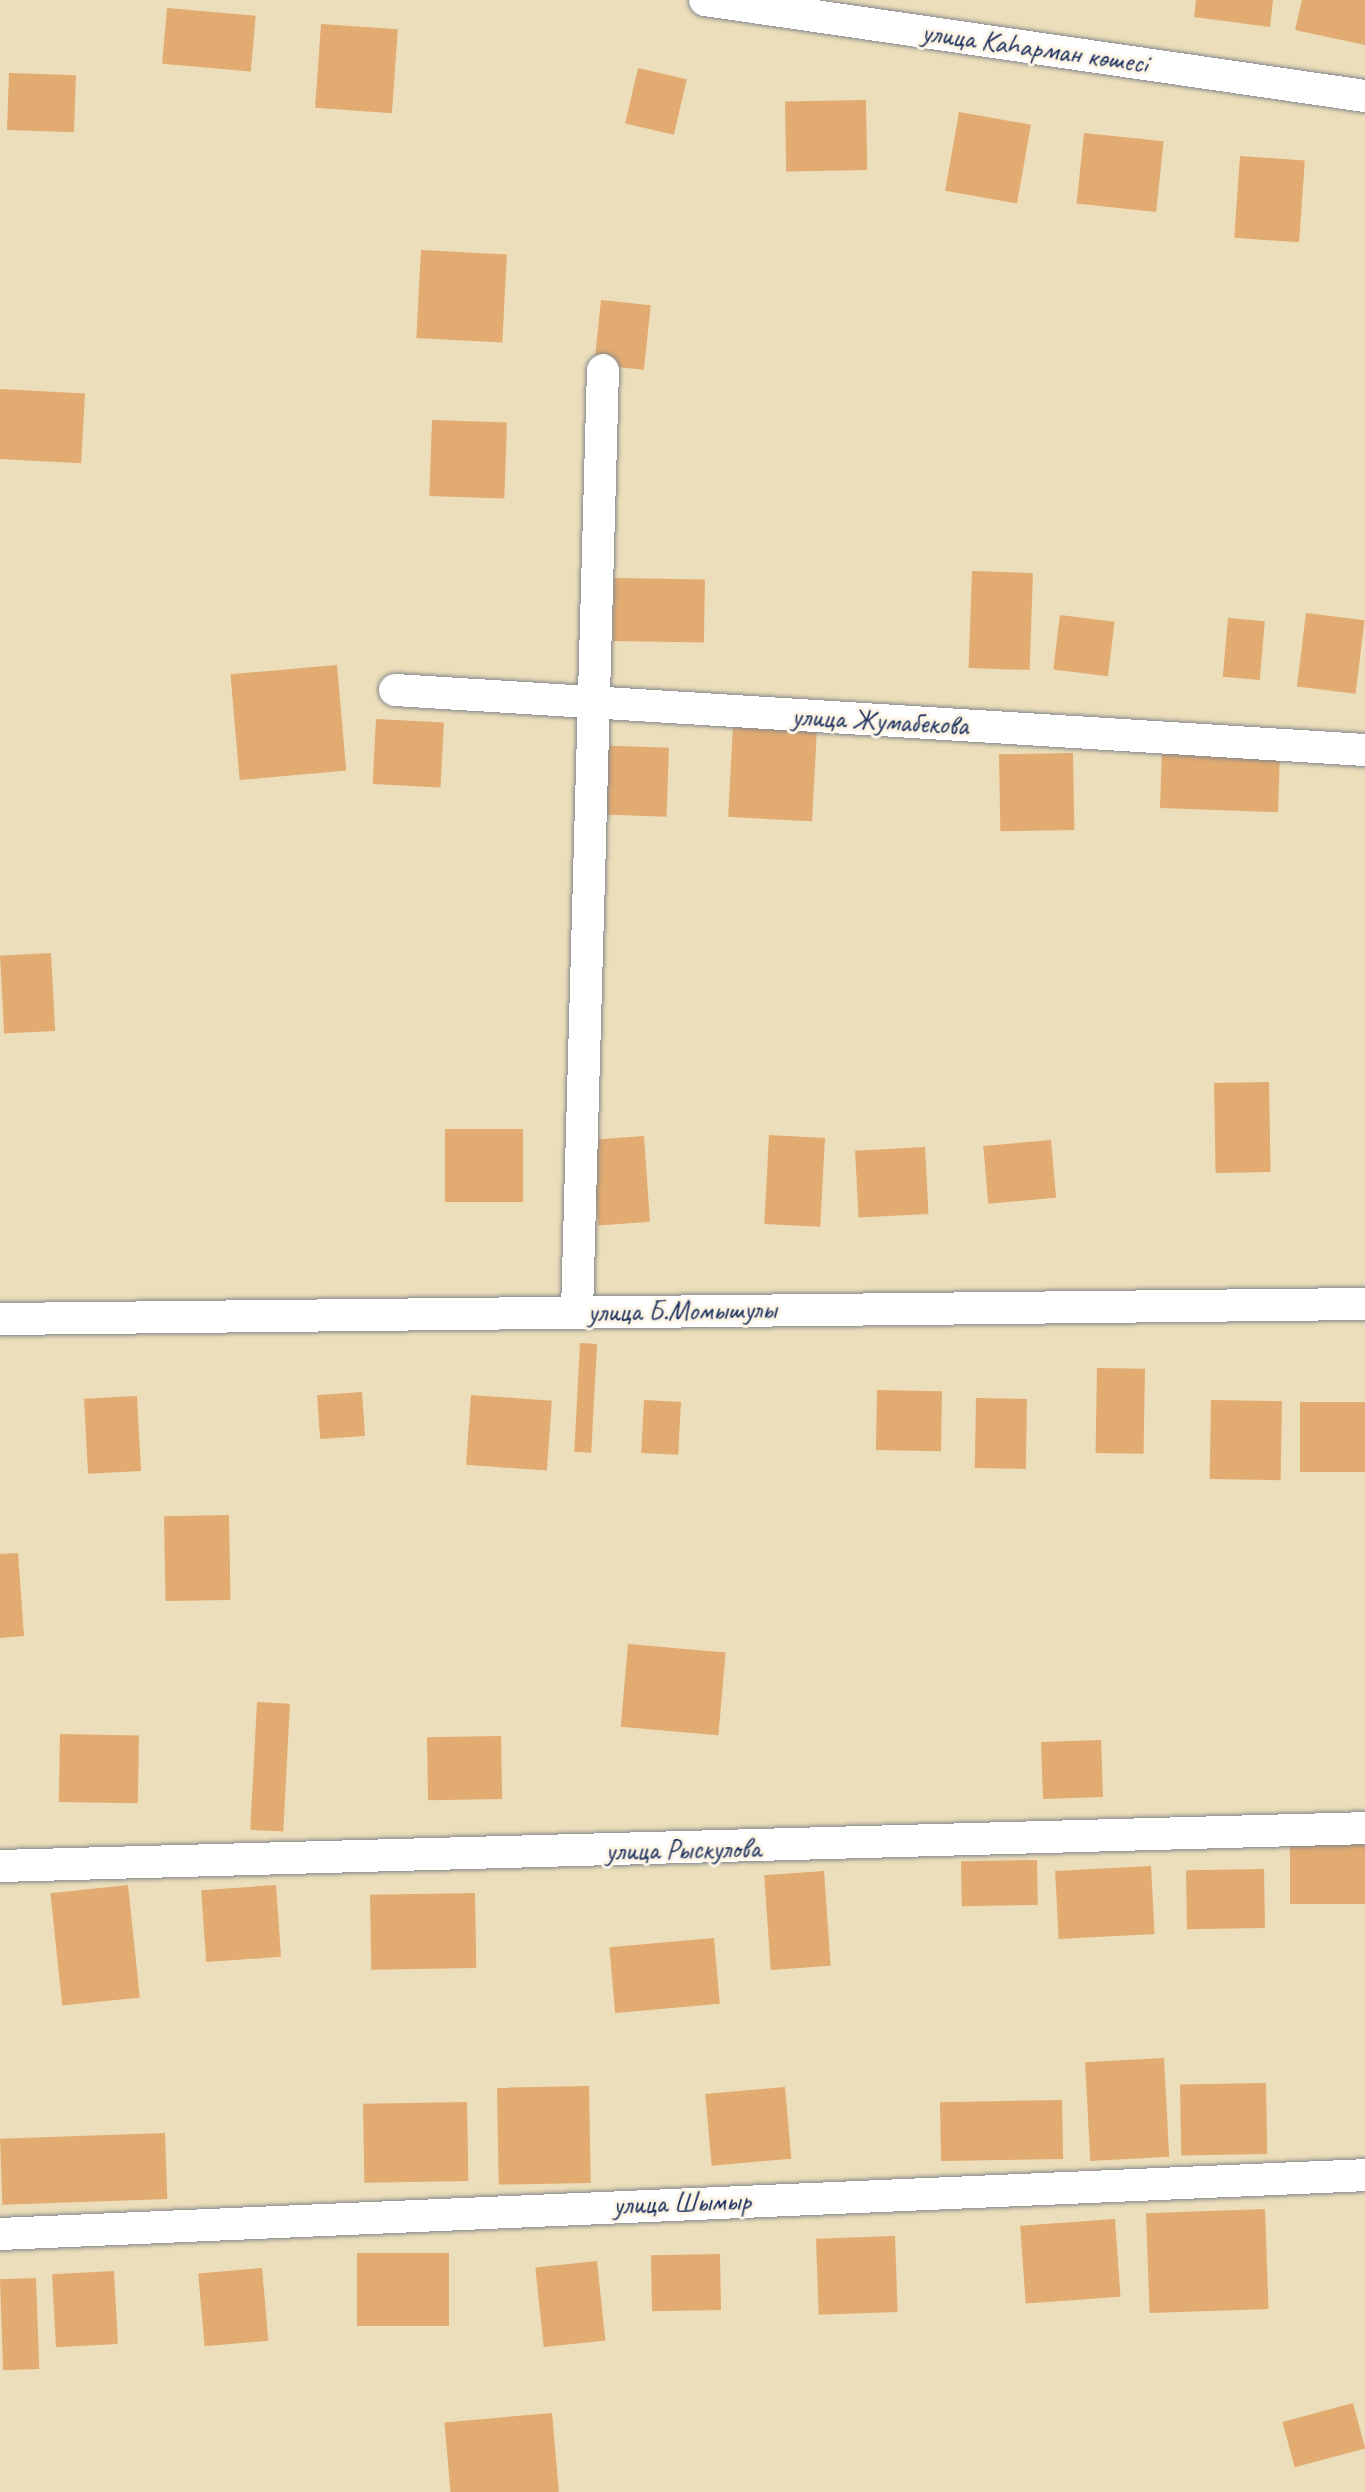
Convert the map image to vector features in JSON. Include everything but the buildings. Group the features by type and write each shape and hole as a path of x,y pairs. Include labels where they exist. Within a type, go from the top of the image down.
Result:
{"street":[{"name":"улица Каһарман көшесі","path":"705,0 1365,96"},
{"path":"577,1312 603,370"},
{"name":"улица Жумабекова","path":"395,690 596,705 1365,750"},
{"name":"улица Б.Момышулы","path":"0,1319 1365,1304"},
{"name":"улица Рыскулова","path":"0,1866 1365,1828"},
{"name":"улица Шымыр","path":"0,2234 1365,2175"}]}
